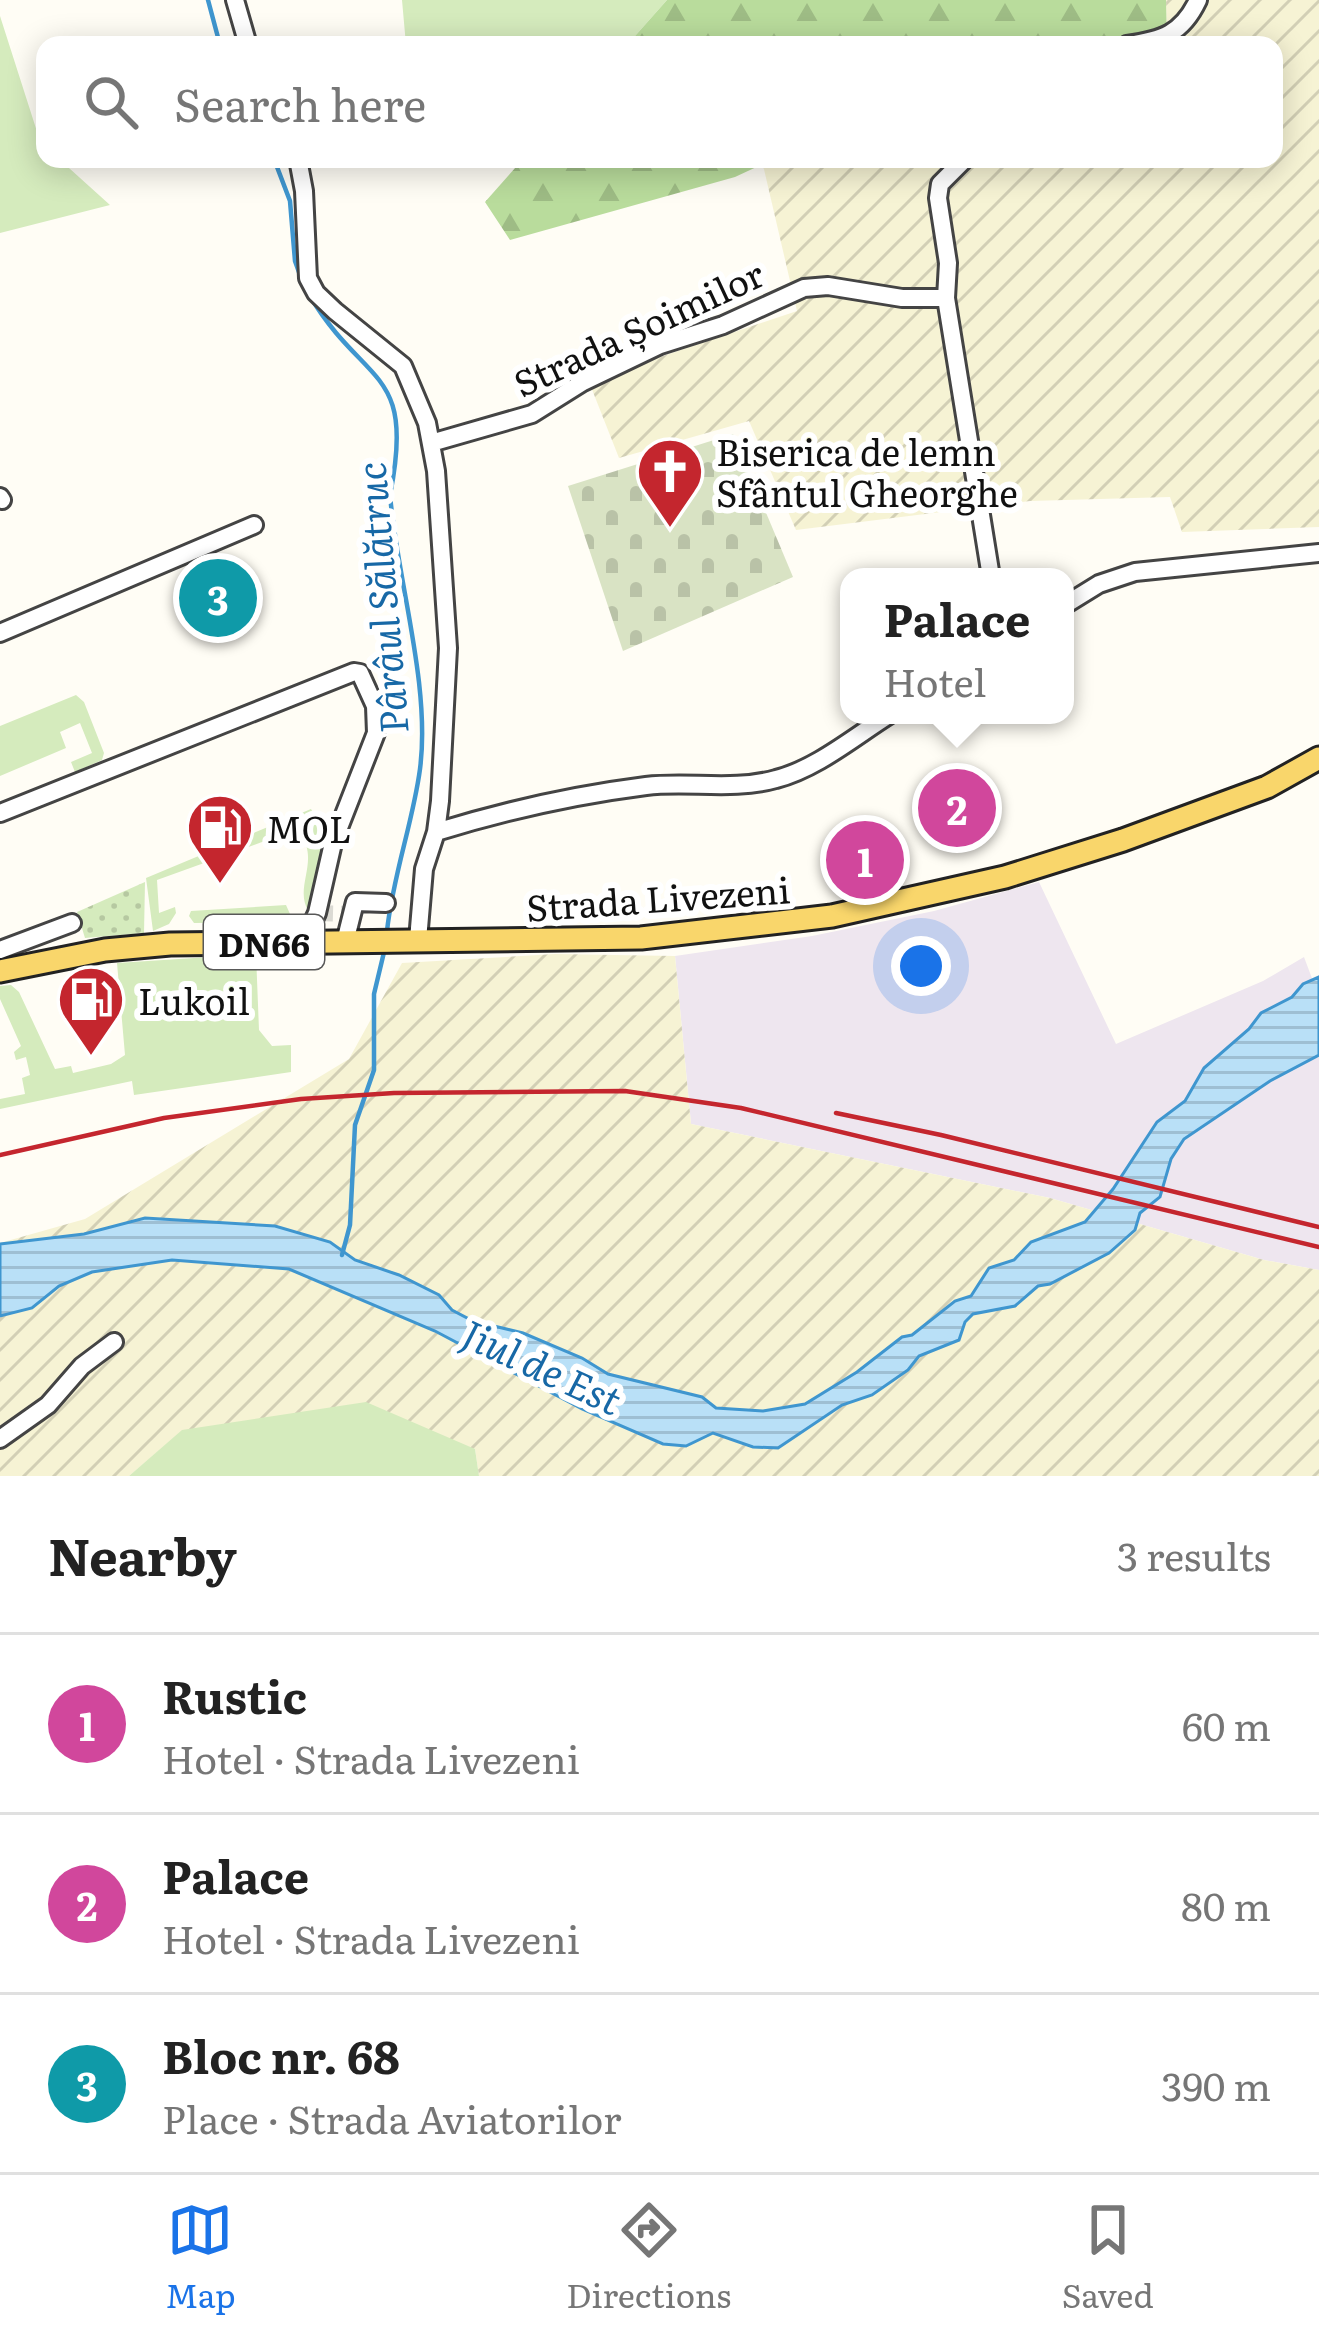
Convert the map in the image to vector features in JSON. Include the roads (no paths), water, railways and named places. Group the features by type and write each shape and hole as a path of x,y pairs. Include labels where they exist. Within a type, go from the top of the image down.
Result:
{"main road":[{"name":"Strada Livezeni","path":"413,941 659,937 871,909 1005,877 1123,840 1267,788 1319,758"},
{"name":"DN66","path":"0,971 121,948 413,941"}],"street":[{"path":"235,0 245,36"},
{"path":"1168,36 1177,32 1198,0"},
{"path":"300,168 308,278 335,311 403,366 431,443 444,554 448,648 436,832 424,869 413,941"},
{"path":"956,168 940,184 938,198 945,229 946,298 991,568"},
{"name":"Strada Șoimilor","path":"431,443 532,414 583,382 660,345 723,325 804,288 828,286 902,298 946,298"},
{"path":"0,633 254,525"},
{"path":"1074,599 1099,584 1135,572 1319,553"},
{"path":"0,813 360,673 375,706 376,733 333,843 317,913 304,941"},
{"path":"436,832 533,806 650,786 743,785 776,779 799,771 875,724"},
{"path":"351,942 355,902 386,904"},
{"path":"0,950 72,923"},
{"path":"0,1439 48,1405 82,1366 113,1342"}],"water":[{"name":"Jiul de Est","path":"1319,977 1319,1055 1270,1081 1184,1139 1171,1159 1160,1197 1140,1213 1135,1230 1109,1253 1038,1286 1015,1306 973,1314 959,1340 919,1356 908,1370 872,1395 842,1405 778,1448 753,1447 713,1433 686,1446 663,1444 582,1409 435,1331 289,1269 172,1260 92,1272 59,1286 32,1308 0,1316 0,1244 84,1234 145,1218 275,1226 330,1242 355,1260 439,1295 452,1310 473,1321 523,1333 608,1374 702,1397 716,1408 763,1411 805,1404 902,1337 912,1335 955,1301 971,1296 989,1268 1014,1260 1031,1242 1085,1222 1157,1122 1185,1101 1204,1068 1261,1013"}],"waterway":[{"name":"Pârâul Sălătruc","path":"208,0 218,36"},
{"name":"Pârâul Sălătruc","path":"277,168 290,201 300,275"},
{"name":"Pârâul Sălătruc","path":"310,296 380,381 396,422 390,495 417,668 422,737 417,789 387,931"},
{"name":"Pârâul Sălătruc","path":"342,1255 350,1225 355,1125 374,1070 374,994 385,948"}],"tunnel":[{"path":"317,913 353,914"}],"railway":[{"path":"0,1155 164,1118 301,1099 394,1093 625,1091 741,1108 1319,1247"},
{"path":"836,1113 1319,1227"}],"place":[{"name":"Biserica de lemn Sfântul Gheorghe","path":"670,530"},
{"name":"Bloc nr. 68","path":"218,598"},
{"name":"Palace","path":"957,808"},
{"name":"Rustic","path":"865,860"},
{"name":"MOL","path":"220,886"},
{"name":"Lukoil","path":"91,1058"}]}
